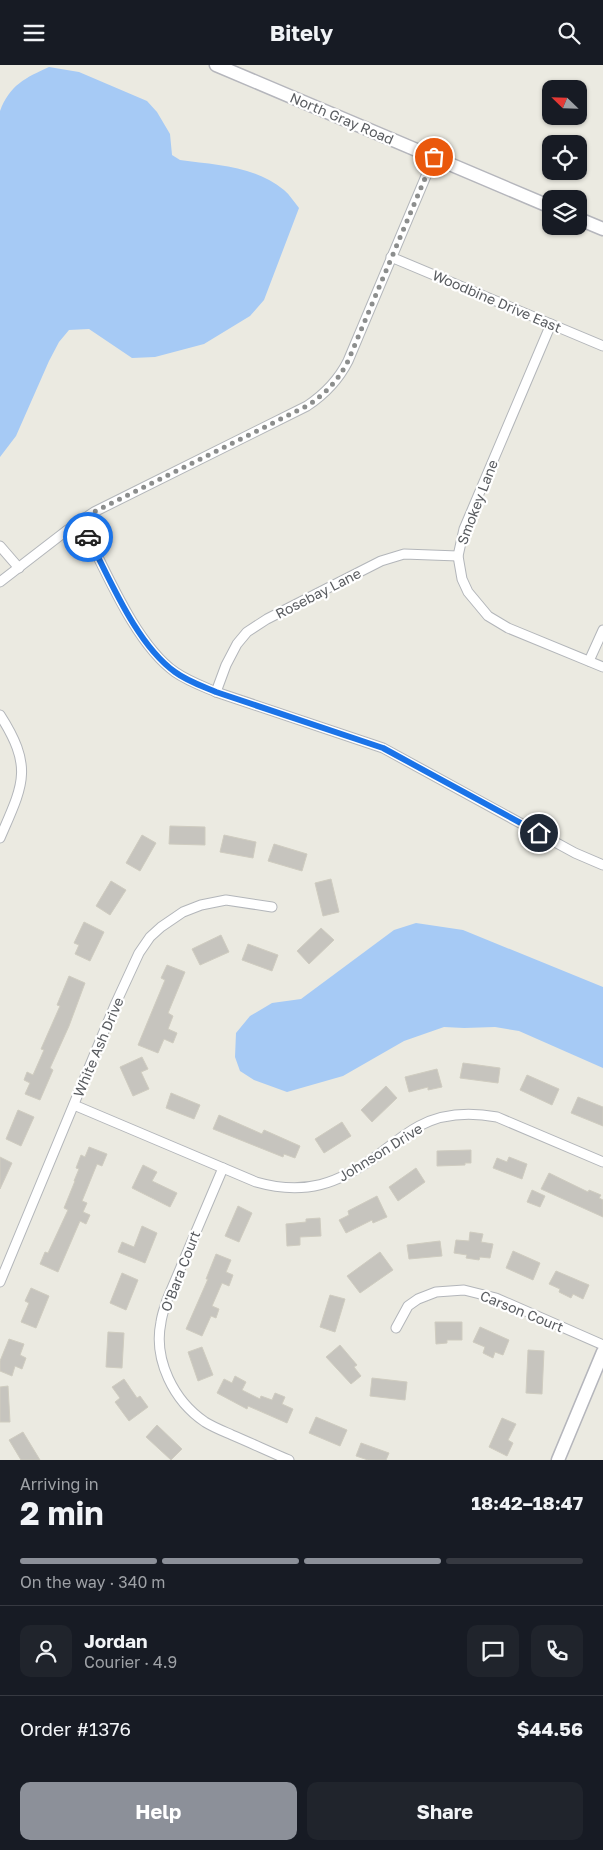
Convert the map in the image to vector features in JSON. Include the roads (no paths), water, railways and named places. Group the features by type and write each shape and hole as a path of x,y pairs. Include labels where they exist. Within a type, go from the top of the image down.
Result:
{"street":[{"name":"North Gray Road","path":"216,65 542,203"},
{"path":"0,582 80,521 108,505 307,406 328,391 342,374 348,361 434,157"},
{"path":"587,222 603,229"},
{"name":"Woodbine Drive East","path":"392,257 603,346"},
{"name":"Smokey Lane","path":"551,324 464,529 458,556 462,579 468,592 488,616 508,628 603,667"},
{"path":"80,521 138,631 159,658 175,672 190,681 216,692 383,748 575,853 603,865"},
{"path":"0,546 19,568"},
{"name":"Rosebay Lane","path":"216,692 226,665 237,644 247,632 267,619 381,561 404,554 458,556"},
{"path":"588,661 603,630"},
{"path":"0,715 17,744 22,770 21,786 0,838"},
{"name":"White Ash Drive","path":"0,1282 133,965 150,937 161,927 184,912 201,905 226,900 272,907"},
{"name":"Johnson Drive","path":"74,1105 222,1168 271,1186 304,1188 328,1184 350,1173 419,1126 458,1114 478,1113 497,1117 603,1162"},
{"name":"O'Bara Court","path":"222,1168 160,1322 163,1362 175,1392 194,1414 206,1423 289,1460"},
{"name":"Carson Court","path":"396,1328 408,1306 418,1299 436,1292 464,1290 496,1298 603,1345"},
{"path":"558,1460 603,1351"}],"water":[{"path":"49,67 79,72 147,101 157,112 170,134 172,155 180,160 221,165 261,176 284,190 299,208 264,300 250,316 204,344 155,357 132,358 89,329 69,330 59,342 49,361 16,436 0,457 0,111 8,95 19,83"},
{"path":"416,923 463,930 603,987 603,1068 519,1031 495,1027 444,1027 404,1041 343,1076 287,1092 254,1080 240,1071 235,1057 236,1033 250,1016 272,1003 301,999 394,930"}]}
